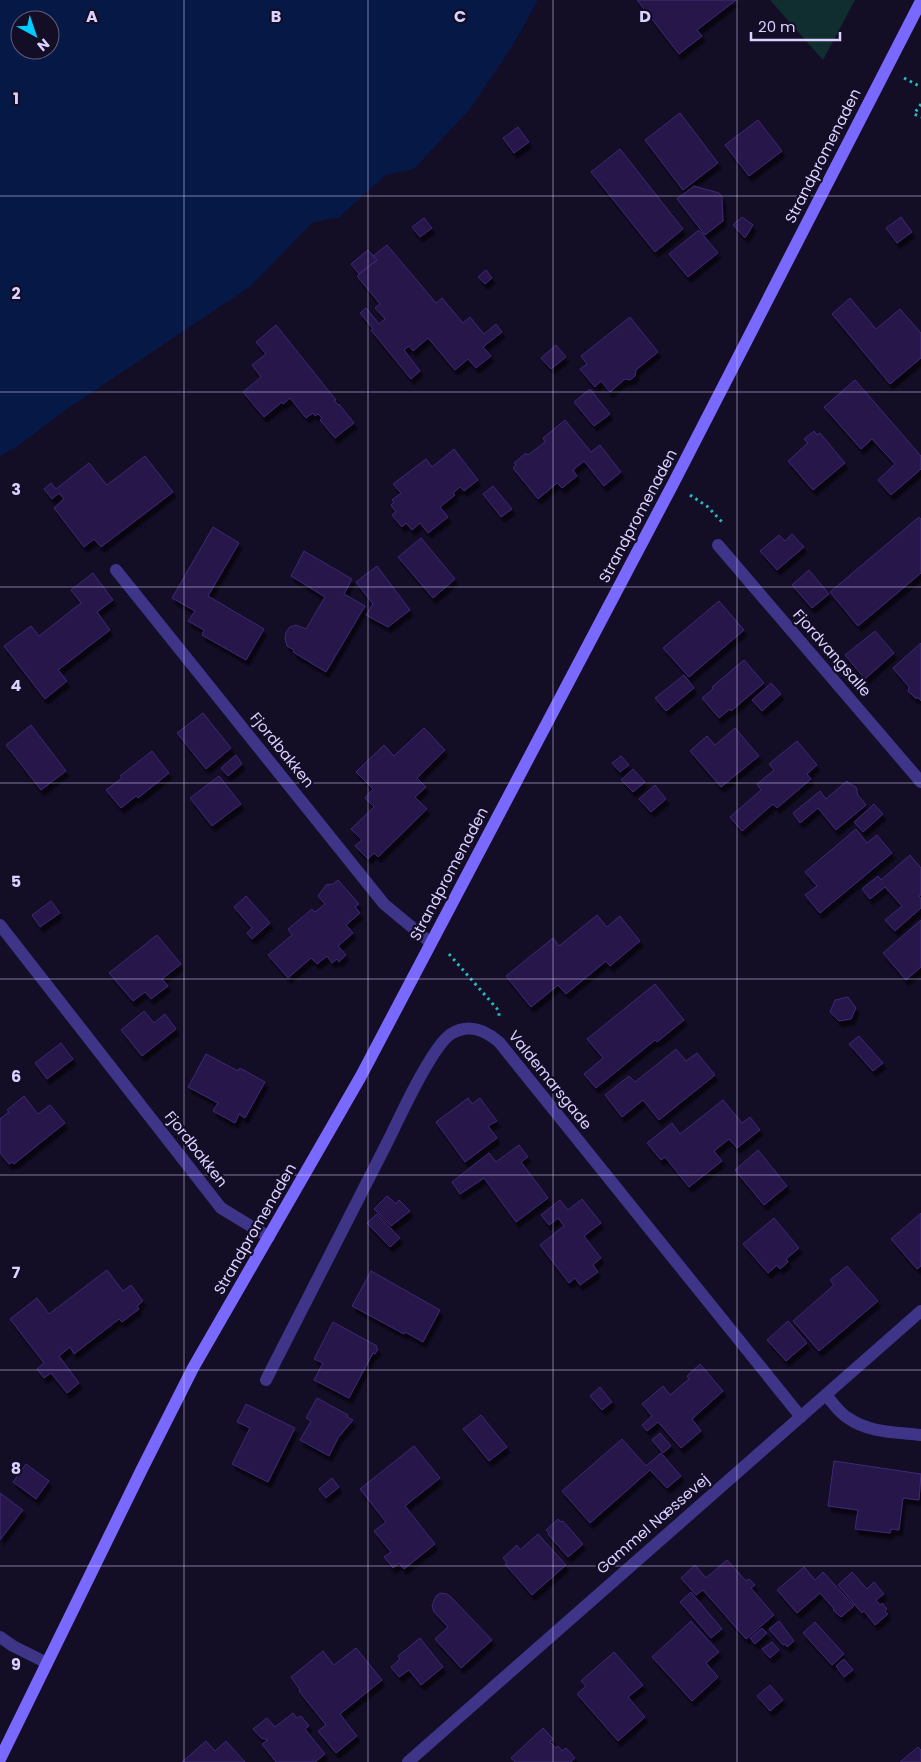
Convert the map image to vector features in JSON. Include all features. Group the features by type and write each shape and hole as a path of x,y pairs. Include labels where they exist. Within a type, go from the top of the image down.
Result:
{"street":[{"name":"Strandpromenaden","path":"0,1759 193,1368 360,1076 431,943 673,484 921,1"},
{"name":"Fjordvangsalle","path":"718,545 921,782"},
{"name":"Fjordbakken","path":"116,570 384,904 431,943"},
{"name":"Fjordbakken","path":"0,925 221,1208 269,1237"},
{"name":"Valdemarsgade","path":"266,1380 406,1104 438,1046 451,1034 465,1028 476,1028 489,1033 499,1042 800,1417"},
{"name":"Gammel Næssevej","path":"408,1762 921,1311"},
{"path":"826,1395 848,1418 868,1428 921,1435"},
{"path":"0,1637 13,1646 47,1663"}],"path":[{"path":"921,104 914,114 921,117"},
{"path":"673,484 708,507 723,522 718,545"},
{"path":"431,943 451,955 498,1011 499,1042"}],"green space":[{"path":"770,0 855,0 823,60"}],"water":[{"path":"0,0 538,0 513,45 470,109 414,169 386,175 339,217 312,223 251,286 67,409 15,448 0,456"}],"building":[{"path":"637,0 736,0 697,30 702,36 679,54"},
{"path":"680,113 718,163 683,190 645,140"},
{"path":"758,120 782,151 749,176 725,145"},
{"path":"518,127 529,142 514,153 503,138"},
{"path":"620,149 683,229 655,252 591,172"},
{"path":"694,186 719,193 722,197 723,221 705,235 677,199"},
{"path":"742,217 753,225 745,238 733,225"},
{"path":"901,217 912,232 897,243 886,228"},
{"path":"424,218 432,228 420,237 412,227"},
{"path":"699,230 718,253 688,277 669,254"},
{"path":"387,245 436,303 442,298 463,323 470,317 484,334 496,324 502,332 483,347 491,356 476,368 468,359 455,370 428,338 413,351 409,346 404,350 420,371 411,379 371,330 373,329 360,313 366,308 379,324 385,319 375,308 380,304 357,276 377,260 373,256"},
{"path":"368,250 377,260 359,274 351,264"},
{"path":"486,270 492,278 485,284 478,277"},
{"path":"850,298 876,329 900,309 921,333 921,358 890,384 832,314"},
{"path":"630,317 658,352 636,370 635,376 630,380 625,379 610,392 601,381 595,387 580,369 587,364 581,356"},
{"path":"276,325 354,423 335,438 320,420 322,418 318,414 315,416 313,413 306,418 290,398 264,417 243,392 261,377 252,365 266,354 256,342"},
{"path":"556,345 566,357 551,369 541,358"},
{"path":"855,380 921,456 921,469 891,495 878,480 895,464 872,439 861,449 824,407"},
{"path":"590,389 610,414 594,426 574,402"},
{"path":"565,420 591,452 600,445 621,472 604,486 584,461 573,470 577,476 562,488 557,483 538,499 513,468 516,465 514,463 526,453 528,455 545,442 543,438"},
{"path":"814,431 817,435 820,433 845,463 813,490 788,461 808,443 804,439"},
{"path":"454,449 478,480 464,491 460,487 453,493 455,495 440,507 448,517 428,533 420,523 412,530 406,523 402,527 392,515 396,512 391,505 394,502 392,500 401,493 393,484 426,459 432,467"},
{"path":"145,456 173,492 101,547 94,539 84,547 54,508 64,499 59,493 52,499 44,489 51,483 56,489 89,463 107,485"},
{"path":"493,486 512,509 501,517 483,494"},
{"path":"919,517 921,519 921,573 858,626 830,592"},
{"path":"213,527 239,543 208,596 264,629 246,660 202,635 204,630 188,621 195,611 172,598"},
{"path":"792,534 804,547 777,570 760,551 779,535 785,541"},
{"path":"421,538 455,579 433,598 398,557"},
{"path":"304,551 352,579 344,594 365,606 326,672 293,652 294,650 287,646 285,639 286,632 290,627 296,625 306,629 325,597 291,576"},
{"path":"377,566 410,610 388,627 366,615 373,604 356,582"},
{"path":"809,570 829,594 812,608 792,585"},
{"path":"93,573 113,600 97,612 110,630 58,670 67,681 45,699 4,646 31,626 39,636 81,603 71,590"},
{"path":"719,601 744,630 689,677 663,648"},
{"path":"875,631 894,653 865,679 845,655"},
{"path":"921,643 921,701 908,691 909,687 893,668"},
{"path":"744,660 764,683 731,711 730,709 719,718 702,698"},
{"path":"684,675 694,688 666,711 655,698"},
{"path":"771,683 781,694 762,711 752,700"},
{"path":"203,713 231,748 206,769 177,733"},
{"path":"31,725 66,771 41,790 6,745"},
{"path":"424,728 445,750 417,778 426,787 415,797 427,809 378,857 374,853 368,859 355,846 362,840 351,829 374,807 365,798 373,789 356,772 384,745 394,756"},
{"path":"735,728 759,756 721,787 690,751 707,736 715,745"},
{"path":"797,741 817,765 807,774 811,779 777,808 773,804 742,831 730,817 761,790 757,784 774,770 769,764"},
{"path":"152,751 169,773 138,798 136,796 121,808 106,790 122,778 120,776"},
{"path":"236,755 242,764 228,776 221,768"},
{"path":"621,756 629,765 620,772 612,763"},
{"path":"633,769 645,782 633,792 621,780"},
{"path":"219,776 241,804 212,826 190,798"},
{"path":"847,781 856,787 858,795 866,805 836,830 818,808 800,823 793,813 820,791 826,799"},
{"path":"655,785 666,799 651,812 639,799"},
{"path":"874,804 883,814 863,832 854,822"},
{"path":"856,829 867,843 877,835 892,853 820,913 805,895 817,886 805,872"},
{"path":"910,855 921,868 921,895 919,896 921,908 895,931 885,920 902,906 885,887 870,899 862,889 878,876 881,880"},
{"path":"338,880 359,904 355,907 360,913 346,925 353,933 338,946 346,955 339,962 337,959 332,963 327,956 317,964 311,958 288,978 268,955 292,935 288,929 312,909 315,912 325,904 318,896 326,885 333,884"},
{"path":"246,896 270,923 252,939 247,933 252,928 234,907"},
{"path":"51,901 60,913 40,927 32,915"},
{"path":"597,915 607,927 620,916 640,941 610,966 606,961 566,994 558,985 531,1007 506,976 553,938 559,946"},
{"path":"921,920 921,967 906,980 883,953"},
{"path":"157,935 181,964 162,979 168,986 151,999 145,992 133,1001 109,973"},
{"path":"655,984 684,1020 657,1042 655,1040 596,1088 584,1074 603,1058 587,1039"},
{"path":"848,997 856,1008 851,1019 839,1021 830,1012 835,1000"},
{"path":"144,1011 154,1023 165,1014 176,1029 142,1056 121,1030"},
{"path":"859,1036 883,1063 873,1071 849,1044"},
{"path":"61,1043 73,1059 47,1079 35,1063"},
{"path":"676,1049 686,1061 697,1053 715,1075 659,1120 643,1100 622,1117 605,1095 629,1076 635,1082"},
{"path":"206,1054 238,1071 240,1068 265,1082 245,1118 239,1114 235,1123 213,1111 218,1103 188,1087"},
{"path":"24,1096 38,1114 50,1105 65,1123 14,1164 12,1162 9,1164 0,1153 0,1119 9,1112 7,1110"},
{"path":"468,1098 472,1104 480,1098 497,1121 488,1126 497,1138 465,1162 436,1122"},
{"path":"723,1100 742,1123 750,1117 760,1130 737,1148 729,1139 714,1151 722,1161 689,1187 665,1157 661,1160 647,1143 672,1123 680,1134"},
{"path":"519,1145 528,1157 521,1162 548,1198 516,1222 484,1178 460,1194 452,1182 489,1153 496,1162"},
{"path":"758,1150 787,1186 764,1205 735,1170"},
{"path":"387,1196 396,1204 399,1200 410,1211 391,1226 374,1209"},
{"path":"582,1199 601,1223 584,1236 601,1258 593,1265 598,1272 580,1285 575,1278 569,1283 540,1245 564,1226 558,1218 549,1225 541,1215 560,1200 568,1210"},
{"path":"921,1213 921,1266 917,1269 891,1239"},
{"path":"377,1214 400,1238 390,1247 367,1223"},
{"path":"774,1218 799,1248 786,1259 788,1262 780,1269 777,1265 768,1273 743,1244"},
{"path":"847,1266 878,1301 819,1351 793,1321 834,1285 830,1280"},
{"path":"107,1270 123,1291 131,1285 143,1301 137,1306 139,1309 122,1322 119,1319 74,1354 70,1347 59,1356 79,1383 67,1393 51,1373 44,1378 37,1369 44,1363 10,1319 37,1298 49,1314"},
{"path":"371,1271 440,1310 423,1342 352,1306"},
{"path":"788,1321 807,1343 786,1361 767,1340"},
{"path":"333,1322 377,1346 376,1348 378,1349 375,1354 373,1353 349,1398 314,1380 323,1363 314,1359"},
{"path":"700,1364 723,1391 692,1419 701,1431 681,1448 658,1422 647,1431 642,1425 652,1416 642,1404 663,1386 670,1395 689,1379 687,1376"},
{"path":"600,1387 612,1402 602,1410 590,1396"},
{"path":"317,1398 348,1415 347,1417 353,1420 338,1438 329,1456 300,1440 311,1421 306,1418"},
{"path":"246,1404 295,1428 268,1482 232,1464 250,1428 237,1422"},
{"path":"481,1415 507,1447 489,1461 463,1429"},
{"path":"660,1433 671,1446 663,1453 652,1440"},
{"path":"622,1439 646,1466 661,1453 681,1476 667,1488 650,1470 590,1523 562,1491"},
{"path":"414,1446 440,1478 405,1506 435,1544 404,1569 399,1563 393,1568 384,1557 391,1552 374,1531 386,1522 360,1489"},
{"path":"834,1461 921,1474 919,1500 903,1498 899,1530 891,1529 890,1533 855,1529 858,1510 828,1506"},
{"path":"26,1464 49,1481 36,1499 13,1482"},
{"path":"332,1478 339,1487 326,1498 319,1489"},
{"path":"0,1493 23,1510 0,1540"},
{"path":"558,1519 561,1522 563,1521 583,1544 568,1557 546,1530"},
{"path":"538,1534 566,1565 532,1595 505,1564 507,1563 503,1558 517,1545 520,1550"},
{"path":"727,1560 746,1581 749,1579 755,1585 751,1588 774,1615 746,1639 703,1590 696,1595 681,1578 695,1565 706,1578"},
{"path":"804,1567 815,1580 823,1572 854,1606 841,1617 820,1593 797,1613 777,1590"},
{"path":"852,1572 867,1589 874,1582 884,1594 876,1600 880,1605 882,1603 887,1609 885,1611 888,1614 875,1625 838,1585"},
{"path":"691,1592 722,1629 711,1638 680,1602"},
{"path":"440,1593 451,1597 492,1640 461,1668 435,1639 448,1627 434,1612 432,1605 436,1596"},
{"path":"691,1621 719,1652 706,1663 718,1677 692,1701 652,1657"},
{"path":"779,1621 794,1641 787,1647 769,1629"},
{"path":"815,1622 844,1654 832,1665 803,1633"},
{"path":"762,1628 767,1633 755,1644 750,1638"},
{"path":"420,1638 443,1667 421,1685 409,1670 399,1677 391,1667 400,1659 398,1656"},
{"path":"772,1642 779,1650 770,1658 762,1649"},
{"path":"356,1648 382,1680 340,1714 357,1736 336,1753 318,1731 326,1725 299,1691 291,1677 323,1651 334,1665"},
{"path":"614,1652 643,1685 628,1697 645,1717 618,1741 577,1694 586,1686 581,1681"},
{"path":"844,1659 853,1670 844,1677 836,1666"},
{"path":"770,1685 783,1700 770,1711 757,1696"},
{"path":"293,1713 297,1718 301,1716 309,1726 305,1729 325,1754 315,1762 276,1762 262,1744 268,1740 261,1738 253,1729 267,1718 275,1727"},
{"path":"543,1728 553,1739 550,1742 556,1748 558,1746 562,1751 566,1748 575,1758 571,1762 515,1762 511,1758"},
{"path":"206,1741 215,1751 226,1741 245,1762 182,1762"},
{"path":"918,1747 921,1750 921,1762 900,1762"}]}
